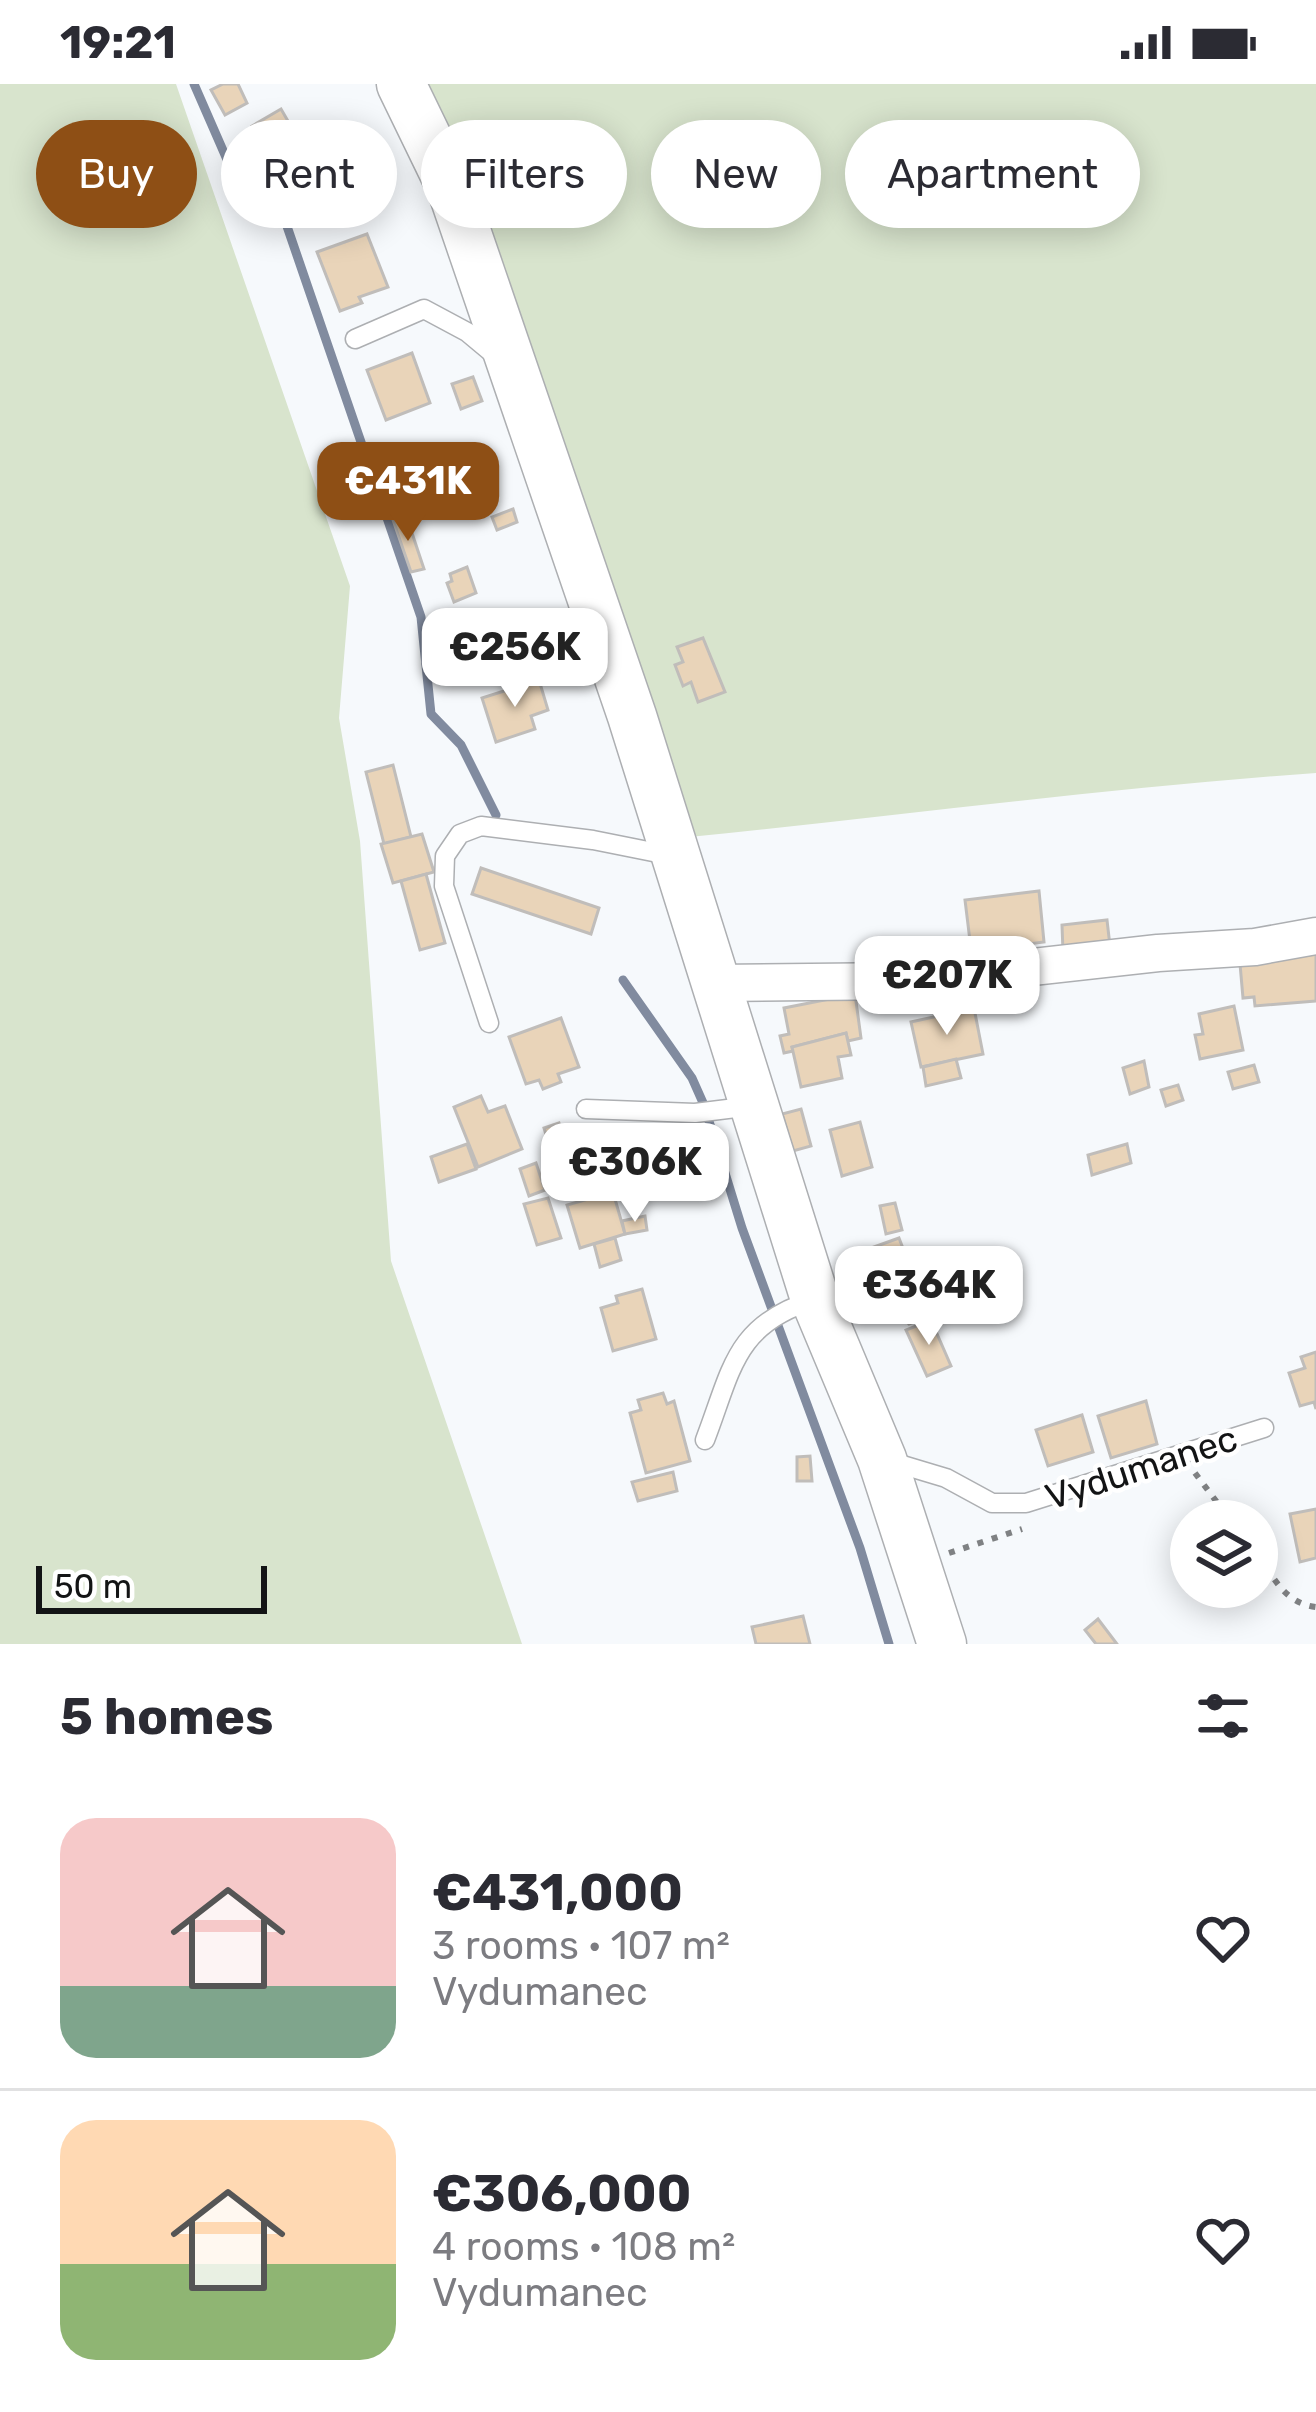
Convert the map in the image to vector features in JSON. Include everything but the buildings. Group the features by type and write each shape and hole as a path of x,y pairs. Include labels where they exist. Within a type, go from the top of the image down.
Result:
{"main road":[{"path":"401,84 451,187 678,857 716,983 739,1108 800,1304 882,1459 942,1644"}],"street":[{"path":"716,983 906,980 1255,947 1316,936"}],"lane":[{"path":"355,339 424,309 467,332 514,371"},
{"path":"489,1023 444,886 445,856 460,834 481,826 678,857"},
{"path":"586,1109 695,1113 739,1108"},
{"path":"705,1440 739,1353 758,1326 800,1304"},
{"name":"Vydumanec","path":"882,1459 946,1478 992,1503 1026,1503 1264,1428"}],"path":[{"name":"Vydumanec","path":"1194,1473 1215,1500"},
{"name":"Vydumanec","path":"917,1563 1024,1529"},
{"path":"1278,1586 1294,1602 1316,1607"}],"green space":[{"path":"0,84 176,84 188,120 36,120 36,228 197,228 197,145 221,214 221,228 226,228 350,586 339,718 360,841 391,1261 522,1644 0,1644"},
{"path":"400,84 1316,84 1316,773 689,837 455,228 627,228 627,120 421,120 421,139"}],"waterway":[{"name":"Vydumanec","path":"194,84 232,171 278,200 421,617 431,714 461,745 496,815"},
{"name":"Vydumanec","path":"623,980 692,1078 704,1105 742,1228 860,1548 889,1644"}]}
